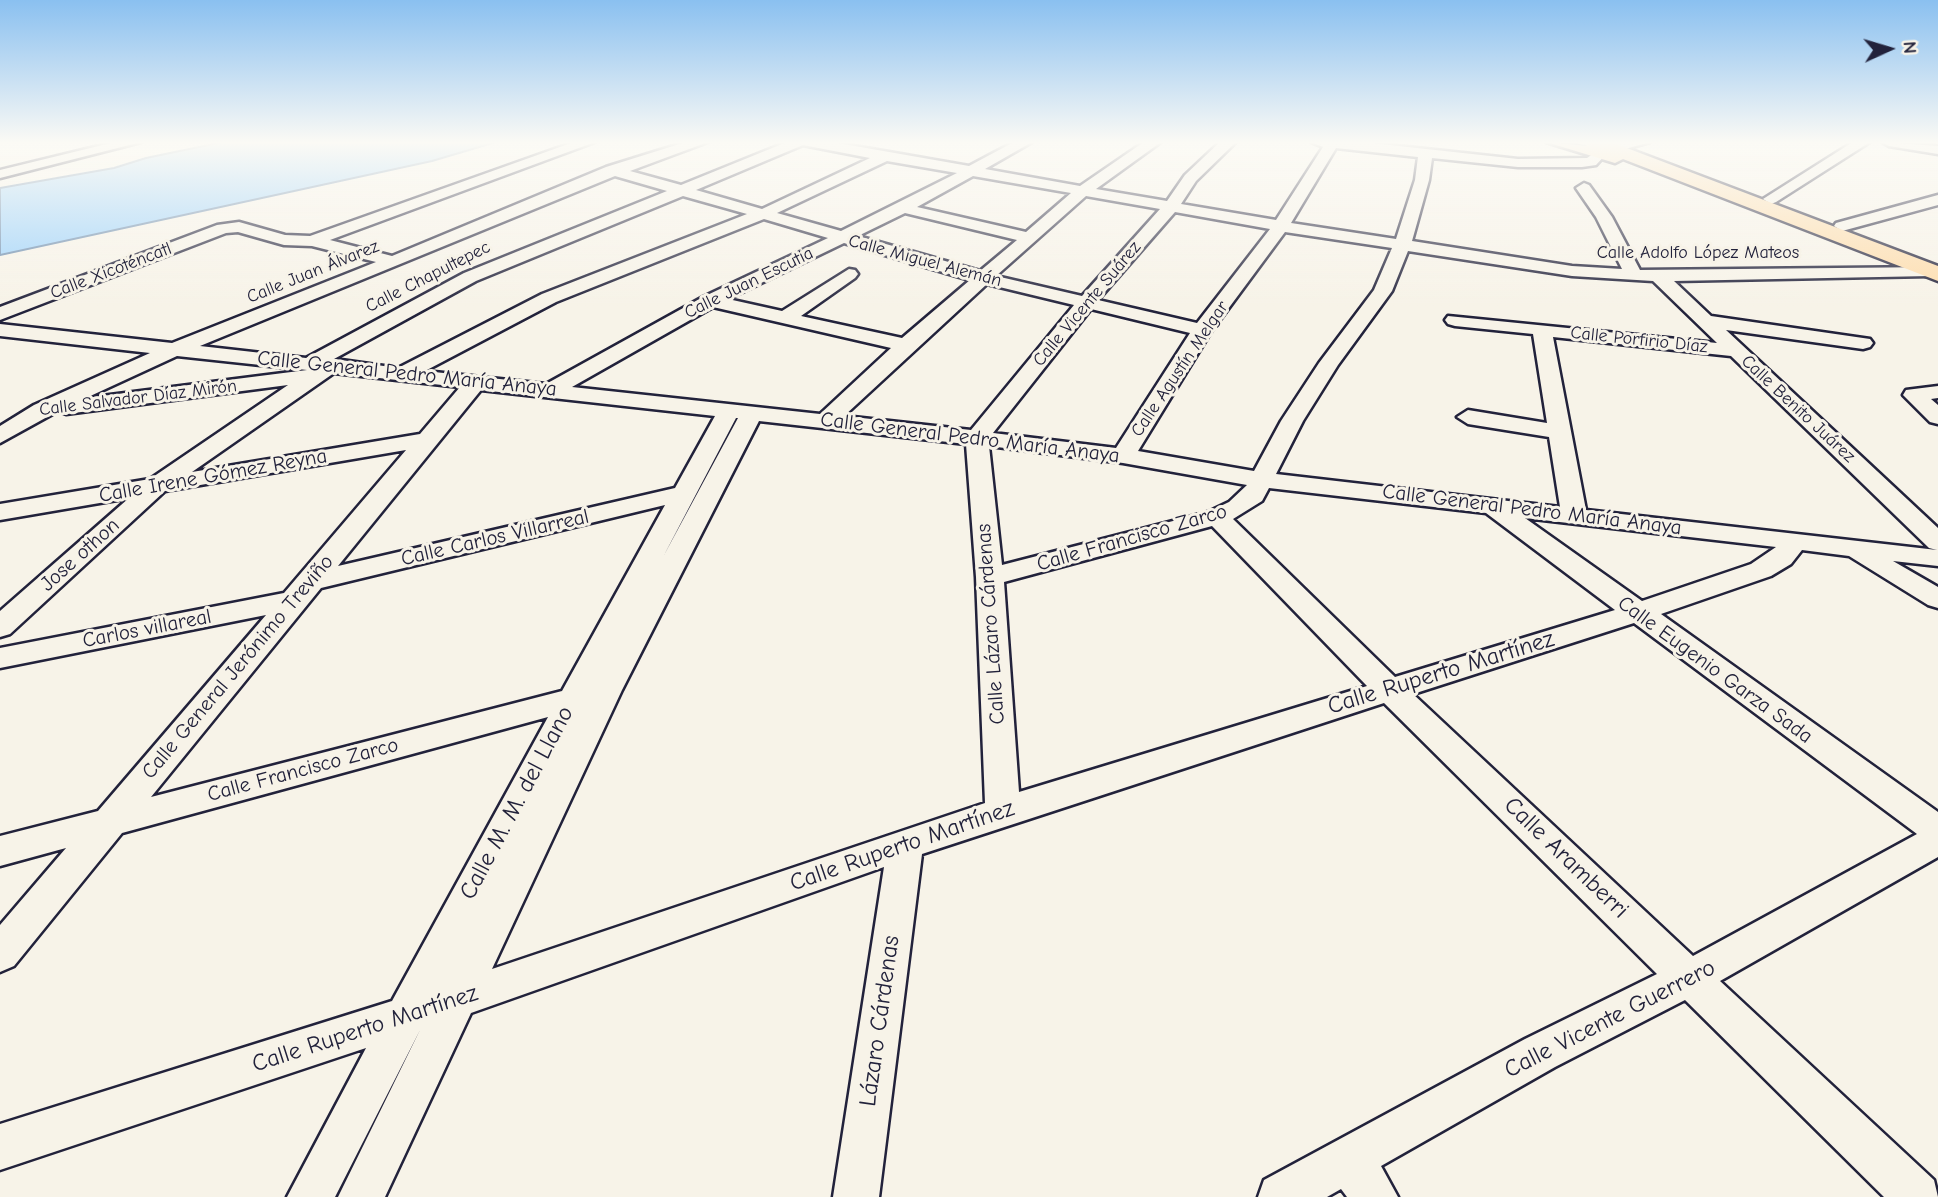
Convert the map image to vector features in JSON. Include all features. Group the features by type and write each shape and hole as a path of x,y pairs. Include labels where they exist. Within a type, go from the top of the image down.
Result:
{"main road":[{"path":"1740,198 1935,268"},
{"path":"1768,198 1842,226 1935,268"}],"street":[{"path":"312,241 430,198"},
{"name":"Calle Juan Álvarez","path":"42,410 175,349 546,198"},
{"name":"Calle Chapultepec","path":"321,368 470,277 666,198"},
{"name":"Calle Miguel Alemán","path":"703,198 984,278 1202,330"},
{"path":"405,372 549,298 763,214 797,198"},
{"name":"Calle Juan Escutia","path":"551,390 710,301 922,198"},
{"path":"826,421 906,345 1075,198"},
{"name":"Calle Adolfo López Mateos","path":"1127,198 1515,264 1634,275 1935,268"},
{"name":"Calle Vicente Suárez","path":"977,438 1085,303 1177,198"},
{"name":"Calle Agustín Melgar","path":"1122,456 1202,330 1281,226 1296,198"},
{"name":"Calle Francisco Zarco","path":"990,577 1217,517 1238,508 1254,496 1292,421 1329,363 1383,291 1416,198"},
{"path":"1591,198 1604,217 1634,275"},
{"path":"1842,226 1938,200"},
{"path":"903,208 1032,237"},
{"name":"Calle Xicoténcatl","path":"2,327 223,228 239,227 284,240 312,241"},
{"path":"312,241 392,261"},
{"path":"786,317 849,274"},
{"name":"Calle Benito Juárez","path":"1658,276 1938,542"},
{"path":"710,301 906,345"},
{"name":"Calle Porfirio Díaz","path":"1455,320 1737,351"},
{"path":"1706,321 1863,343"},
{"name":"Calle General Pedro María Anaya","path":"2,327 321,368 405,372 740,413 977,438 1122,456 1262,480 1938,558"},
{"path":"1542,330 1574,516"},
{"name":"Calle Salvador Díaz Mirón","path":"0,416 321,368"},
{"name":"Jose othon","path":"0,626 159,484 321,368"},
{"name":"Calle General Jerónimo Treviño","path":"0,954 477,381"},
{"path":"1938,392 1914,395 1938,417"},
{"path":"0,436 42,410"},
{"name":"Calle M. M. del Llano","path":"310,1197 682,494 740,413"},
{"name":"Calle M. M. del Llano","path":"361,1197 740,413"},
{"path":"1468,417 1561,432"},
{"name":"Calle Lázaro Cárdenas","path":"977,438 990,577 1003,811"},
{"name":"Calle Irene Gómez Reyna","path":"0,512 426,440"},
{"name":"Calle Carlos Villarreal","path":"301,591 682,494"},
{"name":"Calle Eugenio Garza Sada","path":"1493,506 1938,831"},
{"name":"Calle Aramberri","path":"1217,517 1388,689 1692,977 1917,1197"},
{"name":"Calle Ruperto Martínez","path":"0,1147 458,999 1003,811 1636,613 1761,570 1782,558 1796,540"},
{"path":"1852,548 1938,599"},
{"name":"Carlos villareal","path":"0,658 301,591"},
{"name":"Calle Francisco Zarco","path":"0,851 607,690"},
{"name":"Calle Vicente Guerrero","path":"1281,1197 1540,1053 1692,977 1938,840"},
{"name":"Lázaro Cárdenas","path":"856,1197 905,845"},
{"path":"1349,1160 1375,1197"}],"water":[{"path":"0,198 263,198 0,255"}]}
